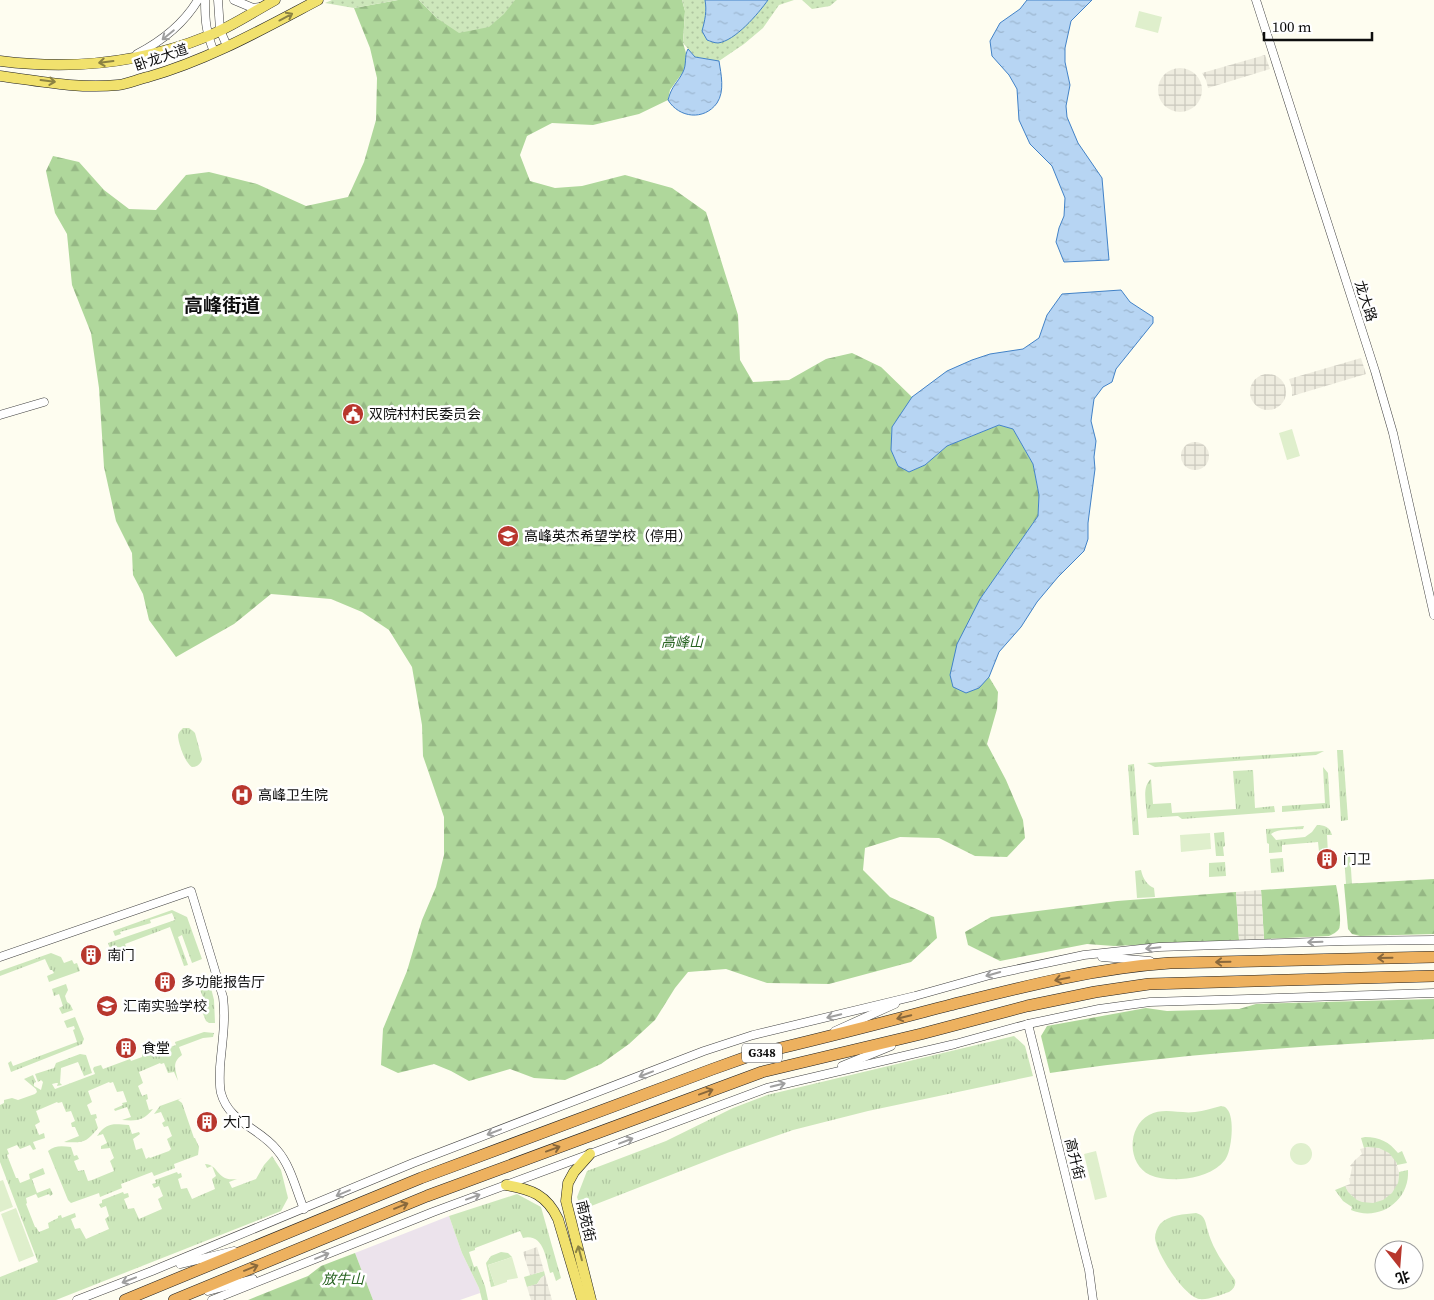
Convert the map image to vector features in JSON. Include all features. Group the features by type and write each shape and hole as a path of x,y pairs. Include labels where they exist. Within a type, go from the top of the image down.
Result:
{"highway":[{"name":"G348","path":"125,1300 422,1178 755,1054 1021,987 1146,964 1434,957"},
{"name":"G348","path":"176,1299 427,1196 762,1072 921,1034 1027,1006 1095,992 1149,984 1434,976"}],"main road":[{"name":"卧龙大道","path":"0,61 24,64 79,65 157,54 208,36 275,0"},
{"name":"卧龙大道","path":"0,76 79,85 119,85 159,74 214,52 318,0"},
{"path":"262,7 253,16 252,22 258,28 270,25"},
{"path":"157,54 168,58 170,64 159,74"},
{"name":"南苑街","path":"590,1154 574,1172 568,1183 566,1201 592,1300"},
{"path":"506,1185 533,1192 553,1208 582,1300"}],"street":[{"path":"128,59 155,45 169,35 182,22 198,0"},
{"path":"205,0 206,25 214,52"},
{"path":"218,0 220,30 227,46"},
{"path":"234,0 253,8 262,7"},
{"name":"龙大路","path":"1256,0 1378,380 1393,433 1434,615"},
{"path":"0,416 44,402"},
{"path":"0,957 191,891 223,997 225,1012 219,1084 221,1094 229,1110 236,1118 267,1140 282,1156 304,1209"},
{"path":"77,1300 422,1160 704,1051 753,1035 915,996 990,975 1084,955 1160,947 1434,940"},
{"path":"1084,955 1170,963"},
{"path":"212,1300 432,1212 767,1088 822,1074 954,1044 1028,1024 1099,1009 1150,1002 1434,993"},
{"path":"810,1041 915,996"},
{"name":"高升街","path":"1028,1024 1089,1270 1093,1300"},
{"path":"822,1074 921,1034"},
{"path":"152,1271 268,1242"},
{"path":"176,1299 284,1271"}],"shaded area":[{"path":"1265,55 1270,69 1208,88 1202,73"},
{"path":"1180,68 1192,72 1198,78 1202,90 1198,102 1192,108 1180,112 1168,108 1162,102 1158,90 1162,78 1168,72"},
{"path":"1361,358 1366,374 1292,396 1289,379"},
{"path":"1268,374 1275,375 1281,379 1285,385 1285,399 1281,405 1275,409 1268,410 1261,409 1255,405 1251,399 1250,392 1251,385 1255,379 1261,375"},
{"path":"1195,442 1205,446 1209,456 1205,466 1195,470 1185,466 1181,456 1185,446"},
{"path":"1261,890 1264,939 1239,940 1236,892"},
{"path":"1368,1147 1379,1148 1389,1153 1396,1162 1399,1172 1398,1183 1392,1193 1383,1200 1373,1203 1357,1200 1348,1192 1345,1186 1350,1184 1349,1178 1352,1167 1350,1166 1362,1154 1360,1149"},
{"path":"449,1216 462,1253 480,1293 460,1300 373,1300 355,1253"},
{"path":"537,1247 544,1271 530,1275 523,1252"},
{"path":"545,1275 552,1300 531,1300 527,1287 537,1284"}],"green space":[{"path":"332,0 398,0 354,8 325,3"},
{"name":"高峰山","path":"398,0 419,0 438,19 515,0 682,0 685,11 683,43 686,62 683,72 670,90 668,100 639,114 593,125 552,123 527,136 520,155 530,181 555,188 582,186 625,175 672,188 706,212 738,315 740,360 753,382 789,380 826,359 852,353 881,367 912,397 892,427 891,450 898,466 909,472 925,465 947,446 999,425 1013,429 1033,464 1039,495 1038,516 980,599 978,688 989,677 998,692 997,709 987,744 1006,780 1023,820 1025,838 1007,857 975,856 939,838 900,837 865,848 863,870 890,897 934,917 937,938 911,962 829,984 767,983 726,969 688,972 675,988 655,1020 629,1044 601,1064 565,1080 534,1078 510,1069 469,1081 434,1064 398,1073 381,1065 383,1029 407,971 422,920 436,887 444,855 444,817 423,756 422,725 412,667 389,630 362,612 331,599 271,594 234,624 176,657 149,620 143,594 133,575 132,553 116,521 104,467 99,388 91,333 72,285 67,234 55,213 46,171 53,156 79,162 104,190 129,209 156,210 186,175 209,172 257,184 306,206 348,197 364,162 376,120 377,78 370,48 354,8"},
{"path":"419,0 515,0 504,14 489,27 459,33 438,19"},
{"path":"682,0 794,0 779,5 763,28 719,61 695,57 683,43 685,11"},
{"path":"802,0 837,0 830,6 812,9"},
{"path":"1139,11 1162,17 1158,33 1135,27"},
{"path":"1292,429 1300,456 1287,460 1279,433"},
{"path":"183,728 189,728 195,733 202,759 200,764 196,766 192,767 189,765 184,757 178,739 178,735"},
{"path":"1337,750 1343,750 1348,820 1341,821"},
{"path":"1324,751 1316,755 1155,767 1147,763"},
{"path":"1134,764 1139,835 1133,835 1128,765"},
{"path":"1323,767 1328,773 1330,808 1282,812 1282,806 1325,803"},
{"path":"1253,770 1255,808 1274,806 1275,812 1182,819 1178,816 1147,818 1145,792 1151,779 1153,804 1171,803 1172,813 1236,809 1233,771"},
{"path":"1317,825 1326,827 1332,835 1327,835 1328,854 1323,855 1324,861 1320,861 1318,842 1282,845 1282,852 1269,853 1266,829 1304,826 1303,829 1274,832 1271,834 1276,840 1305,837"},
{"path":"1224,832 1224,856 1216,856 1214,833"},
{"path":"1210,833 1211,849 1181,852 1180,835"},
{"path":"1350,855 1352,884 1346,884 1344,856"},
{"path":"1283,858 1284,872 1271,873 1270,859"},
{"path":"1225,862 1226,876 1209,877 1209,863"},
{"path":"1141,870 1146,881 1154,888 1155,897 1137,898 1135,871"},
{"path":"1434,879 1434,934 1360,936 1352,934 1348,929 1344,884"},
{"path":"1336,885 1340,920 1339,929 1336,932 1329,936 1264,939 1261,890"},
{"path":"1236,892 1239,940 1114,946 1087,944 1000,961 968,945 965,932 991,917 1117,901"},
{"path":"172,910 187,917 202,959 192,963 182,935 178,937 188,965 184,966 170,927 125,944 128,952 111,959 107,952 111,951 108,943 175,920 172,913 150,920 151,923 120,932 121,934 115,936 113,931"},
{"path":"51,953 61,957 64,963 72,960 74,964 77,963 80,971 49,982 47,976 54,973 50,970 45,959 0,976 0,971"},
{"path":"208,976 214,1000 215,1023 206,1021 196,997 198,997 201,1006 206,1005 196,979"},
{"path":"66,984 68,990 65,996 73,1010 62,1014 59,1008 63,1006 59,994 54,996 52,989"},
{"path":"1434,999 1434,1039 1193,1056 1050,1073 1041,1036 1047,1026 1146,1008 1167,1011 1239,1009 1256,1004"},
{"path":"75,1017 84,1039 82,1044 11,1072 8,1063 11,1061 13,1066 77,1042 73,1030 75,1029 74,1026 67,1028 64,1021"},
{"path":"204,1032 214,1033 213,1037 203,1038 179,1047 182,1055 175,1064 178,1081 174,1072 168,1073 164,1063 139,1072 143,1083 138,1086 142,1096 147,1094 148,1099 146,1100 149,1110 153,1109 143,1118 122,1120 131,1117 127,1107 115,1111 114,1109 123,1105 122,1103 127,1102 123,1091 117,1092 113,1082 88,1091 92,1102 87,1105 91,1115 96,1114 97,1118 95,1119 98,1128 84,1141 64,1142 79,1136 75,1127 72,1127 71,1123 75,1121 71,1111 66,1112 62,1102 57,1102 36,1111 40,1122 35,1125 39,1135 44,1133 45,1138 33,1142 36,1149 33,1150 30,1145 20,1149 17,1145 7,1149 9,1154 7,1155 16,1178 18,1178 20,1183 30,1179 29,1174 43,1168 45,1174 32,1179 37,1193 50,1188 53,1194 38,1198 36,1194 26,1198 26,1204 35,1227 39,1232 49,1228 48,1223 58,1218 58,1216 61,1215 62,1218 75,1213 76,1217 71,1219 75,1229 80,1228 86,1239 109,1229 105,1219 109,1216 106,1206 101,1208 99,1204 102,1203 102,1200 123,1192 124,1194 128,1193 129,1197 124,1199 128,1209 134,1208 139,1219 162,1209 158,1199 163,1196 159,1186 154,1188 152,1184 156,1183 155,1180 177,1172 178,1174 181,1173 182,1177 178,1179 181,1189 187,1188 192,1199 215,1189 212,1179 216,1176 212,1166 221,1176 237,1179 229,1182 232,1188 256,1179 272,1156 281,1170 288,1198 281,1211 56,1300 0,1300 0,1277 38,1262 0,1162 0,1105 4,1103 4,1100 12,1098 18,1100 35,1094 37,1092 36,1089 24,1079 33,1075 36,1082 34,1086 41,1090 43,1082 41,1080 38,1082 35,1074 54,1068 56,1063 80,1054 86,1055 92,1073 84,1076 78,1062 61,1068 60,1083 62,1085 57,1086 58,1083 52,1084 55,1089 95,1074 94,1067 101,1065 103,1069 130,1059 131,1061 142,1057 142,1054 155,1049 156,1052 176,1045 175,1042"},
{"path":"1014,1036 1025,1046 1033,1076 868,1111 793,1130 727,1153 581,1210 577,1197 587,1171 666,1141 733,1108 767,1095"},
{"path":"182,1098 178,1100 182,1103 199,1147 198,1155 174,1164 175,1168 154,1176 152,1172 121,1184 122,1188 100,1197 99,1193 71,1203 68,1200 48,1151 56,1147 71,1147 74,1156 77,1155 79,1159 74,1161 78,1171 84,1170 88,1181 114,1171 110,1161 114,1158 110,1148 101,1149 101,1146 107,1143 103,1134 97,1136 107,1126 114,1124 129,1125 132,1134 139,1132 140,1134 133,1139 136,1150 142,1148 146,1159 169,1151 171,1149 167,1139 172,1136 168,1126 164,1127 162,1123 165,1121 161,1112 154,1114 160,1106"},
{"path":"1221,1106 1226,1107 1229,1113 1232,1134 1227,1156 1221,1165 1205,1174 1181,1179 1157,1177 1142,1170 1134,1154 1134,1136 1142,1121 1149,1115 1160,1111 1195,1112"},
{"path":"1365,1137 1384,1141 1398,1153 1402,1151 1407,1163 1397,1165 1396,1162 1368,1147 1364,1148 1361,1138"},
{"path":"1301,1143 1309,1146 1312,1154 1309,1162 1301,1165 1293,1162 1290,1154 1293,1146"},
{"path":"1096,1151 1107,1197 1095,1200 1084,1154"},
{"path":"1408,1170 1404,1191 1391,1206 1382,1211 1362,1213 1351,1210 1352,1207 1343,1201 1335,1190 1345,1186 1352,1196 1398,1183 1399,1172"},
{"path":"3,1180 13,1207 0,1212 0,1181"},
{"path":"517,1194 541,1207 561,1278 556,1281 553,1272 550,1273 540,1243 530,1237 523,1238 520,1231 469,1252 474,1267 477,1266 485,1286 488,1300 482,1300 479,1288 462,1253 449,1216"},
{"path":"16,1208 34,1256 19,1262 1,1214"},
{"path":"1196,1213 1204,1218 1215,1249 1235,1280 1232,1290 1207,1299 1199,1299 1193,1296 1179,1282 1165,1263 1155,1238 1157,1229 1163,1221 1177,1216"},
{"path":"501,1252 508,1253 512,1257 488,1265 495,1286 491,1287 486,1263 491,1256"},
{"name":"放牛山","path":"355,1253 373,1300 248,1300 308,1276 321,1266"},
{"path":"512,1257 518,1278 507,1280 507,1282 495,1286 488,1265"},
{"path":"544,1271 545,1275 537,1284 527,1287 524,1277"}],"water":[{"path":"705,0 768,0 739,32 718,43 707,40 702,31 706,8"},
{"path":"1027,0 1092,0 1071,21 1065,48 1065,62 1070,85 1066,106 1067,117 1078,143 1102,178 1109,260 1064,262 1056,242 1064,216 1065,198 1052,166 1030,144 1019,120 1017,89 1009,75 992,56 990,41 1000,23 1020,9"},
{"path":"688,49 695,57 719,61 722,82 721,93 712,109 699,115 685,114 678,111 668,100 684,69"},
{"path":"1121,290 1130,302 1153,317 1153,323 1116,369 1112,382 1103,387 1094,399 1091,421 1096,441 1095,469 1088,523 1088,539 1084,551 1058,577 1037,602 1021,627 999,652 989,677 979,688 966,693 953,687 950,675 957,644 980,599 1038,516 1039,495 1033,464 1013,429 999,425 947,446 925,465 909,472 898,466 891,450 892,427 912,397 947,371 990,354 1023,349 1039,338 1047,315 1062,294"}],"place":[{"name":"双院村村民委员会","path":"353,414"},
{"name":"高峰英杰希望学校（停用）","path":"508,536"},
{"name":"高峰卫生院","path":"242,795"},
{"name":"门卫","path":"1327,859"},
{"name":"南门","path":"91,955"},
{"name":"多功能报告厅","path":"165,982"},
{"name":"汇南实验学校","path":"107,1006"},
{"name":"食堂","path":"126,1048"},
{"name":"大门","path":"207,1122"}],"district":[{"name":"高峰街道","path":"222,305"}]}
